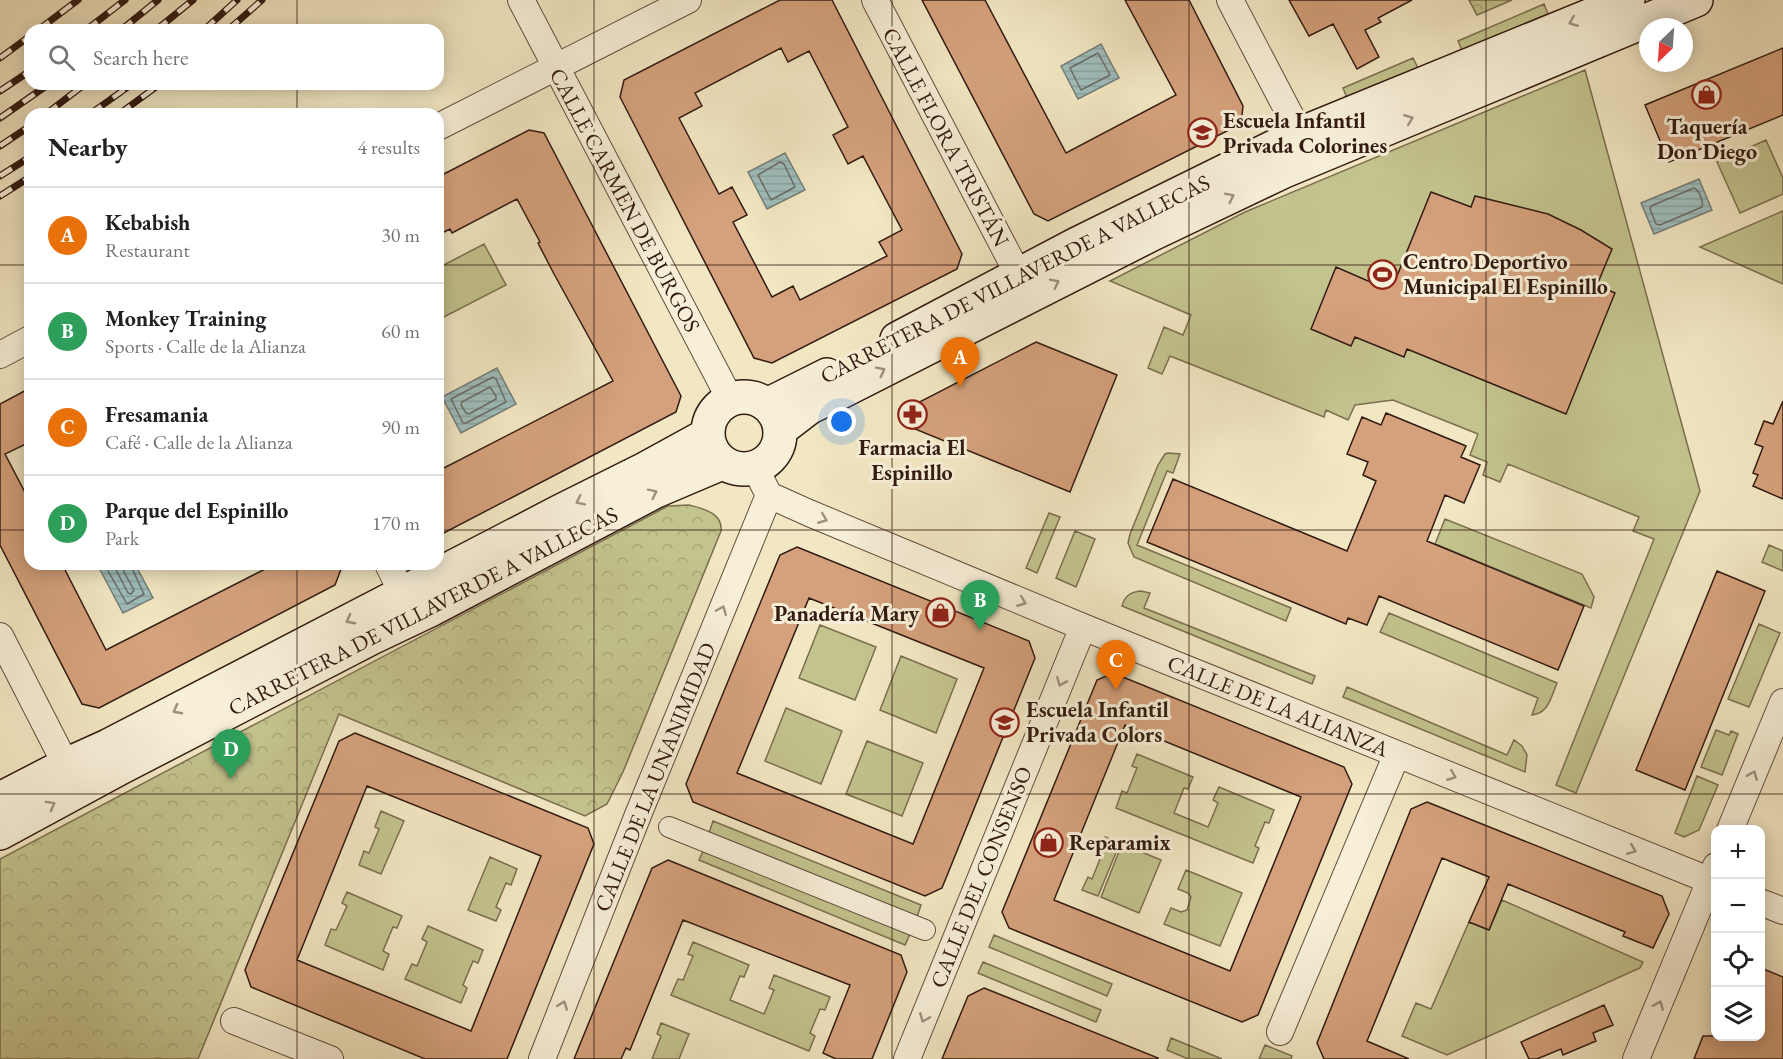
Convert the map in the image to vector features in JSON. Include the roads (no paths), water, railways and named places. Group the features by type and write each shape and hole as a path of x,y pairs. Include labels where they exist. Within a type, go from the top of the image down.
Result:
{"main road":[{"name":"CARRETERA DE VILLAVERDE A VALLECAS","path":"774,417 801,389 1018,274 1300,134 1628,0"},
{"name":"CARRETERA DE VILLAVERDE A VALLECAS","path":"774,417 820,402 1144,238 1282,172 1696,0"},
{"path":"749,397 774,417 779,442 774,453 766,462 762,482 722,463 711,451 707,435 708,424 720,405 730,399 749,397"},
{"name":"CARRETERA DE VILLAVERDE A VALLECAS","path":"0,799 108,746 707,435"},
{"name":"CARRETERA DE VILLAVERDE A VALLECAS","path":"0,833 130,763 371,638 432,609 656,491 722,463"}],"street":[{"name":"CALLE CARMEN DE BURGOS","path":"521,0 730,399"},
{"path":"444,124 688,0"},
{"name":"CALLE FLORA TRISTÁN","path":"875,0 1018,274"},
{"path":"1230,0 1300,134"},
{"path":"0,355 24,342"},
{"name":"CALLE DE LA ALIANZA","path":"762,482 1083,627 1397,754 1711,875"},
{"name":"CALLE DE LA UNANIMIDAD","path":"542,1059 638,815 762,482"},
{"path":"391,570 402,593"},
{"name":"CALLE DEL CONSENSO","path":"907,1059 1083,627"},
{"path":"0,636 66,765"},
{"path":"1733,825 1783,702"},
{"path":"1280,1032 1397,754"},
{"path":"669,827 925,930"},
{"path":"1636,1059 1713,879"},
{"path":"1765,904 1783,911"},
{"path":"234,1021 330,1059"}],"water":[{"path":"1101,44 1119,78 1078,99 1061,66"},
{"path":"785,153 805,190 767,209 748,172"},
{"path":"1699,179 1712,210 1654,234 1641,203"},
{"path":"497,368 516,404 461,433 444,401 444,396"},
{"path":"100,570 138,570 153,598 123,613"}],"railway":[{"path":"46,24 78,0"},
{"path":"94,24 125,0"},
{"path":"128,24 158,0"},
{"path":"163,24 193,0"},
{"path":"211,24 237,0"},
{"path":"235,24 262,0"},
{"path":"0,58 24,40"},
{"path":"0,91 24,75"},
{"path":"0,118 40,90"},
{"path":"54,108 77,90"},
{"path":"98,108 124,90"},
{"path":"127,108 152,90"},
{"path":"0,146 24,130"},
{"path":"0,176 24,161"},
{"path":"0,196 24,181"}],"place":[{"name":"Taquería Don Diego","path":"1707,94"},
{"name":"Escuela Infantil Privada Colorines","path":"1202,133"},
{"name":"Centro Deportivo Municipal El Espinillo","path":"1382,274"},
{"name":"Kebabish","path":"960,387"},
{"name":"Farmacia El Espinillo","path":"912,415"},
{"name":"Panadería Mary","path":"940,613"},
{"name":"Monkey Training","path":"980,630"},
{"name":"Fresamania","path":"1116,690"},
{"name":"Escuela Infantil Privada Colors","path":"1005,722"},
{"name":"Parque del Espinillo","path":"231,779"},
{"name":"Reparamix","path":"1048,842"}]}
